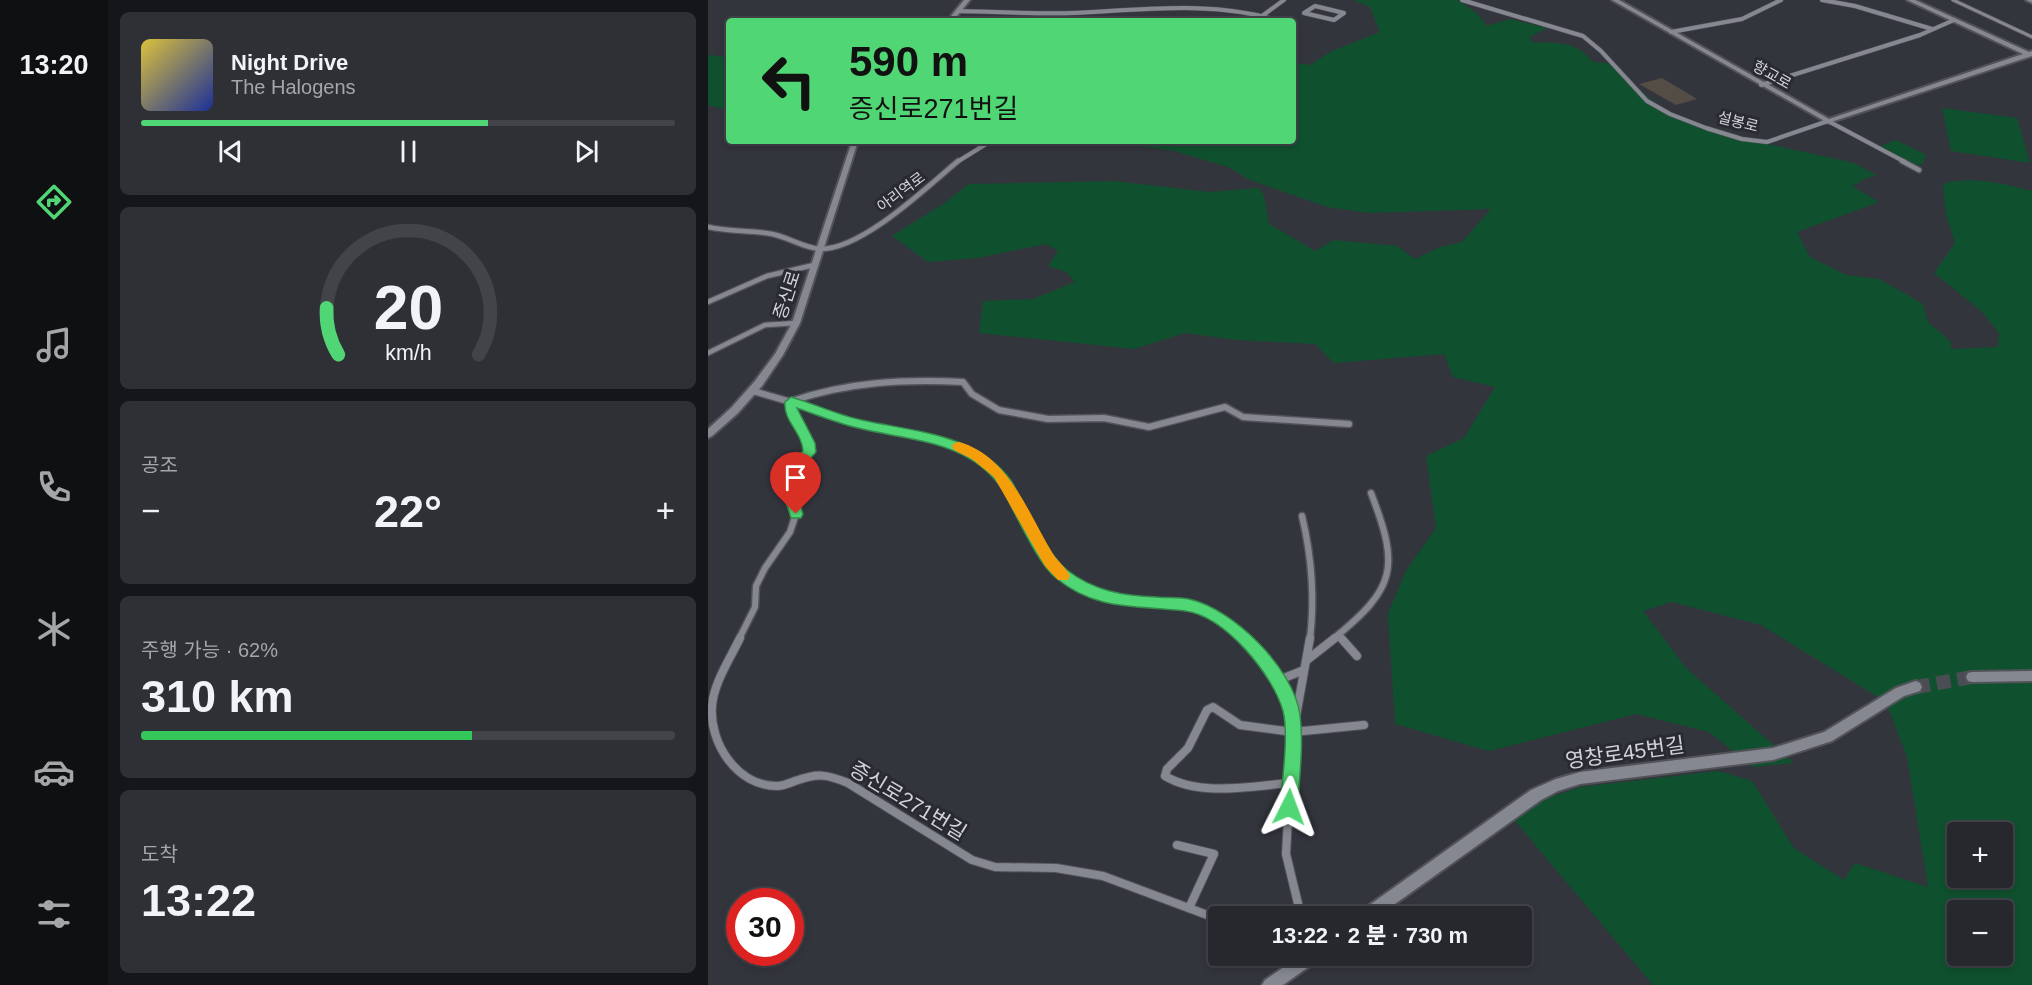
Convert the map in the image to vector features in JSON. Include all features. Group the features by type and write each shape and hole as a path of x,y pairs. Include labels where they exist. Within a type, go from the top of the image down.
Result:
{"street":[{"path":"952,18 966,0"},
{"path":"1259,18 1284,0"},
{"name":"설봉로","path":"1462,0 1583,36 1598,47 1647,102 1663,112 1692,124 1766,143 2014,58 2031,55"},
{"name":"향교로","path":"1615,0 1761,85 1919,170"},
{"path":"1671,33 1729,24 1742,20 1781,0"},
{"path":"1822,0 1855,6 1932,29"},
{"path":"1845,0 1855,6"},
{"path":"1910,0 2031,55"},
{"path":"1953,0 2032,37"},
{"path":"1315,6 1344,13 1334,20 1314,15 1304,12 1315,6"},
{"path":"958,11 1069,13 1221,8 1264,14 1273,18"},
{"path":"1066,18 1069,13"},
{"path":"1761,85 1920,35 1954,20"},
{"path":"2009,45 2014,58"},
{"name":"증신로","path":"708,434 753,391 782,351 796,323 854,144"},
{"name":"아리역로","path":"819,249 828,250 843,246 899,210 968,152 985,144"},
{"path":"708,227 728,232 774,235 819,249"},
{"path":"708,302 767,276 814,265"},
{"path":"708,353 765,325 796,323"},
{"path":"791,402 828,388 922,379 963,382 972,394 999,410 1048,419 1104,418 1149,427 1225,407 1243,417 1349,424"},
{"path":"753,391 858,424 944,441 977,455 999,474 1007,485 1050,562 1060,574 1089,591 1109,598 1127,602 1187,605 1216,615 1249,644 1279,680 1292,712 1293,732 1286,854 1299,906"},
{"name":"증신로271번길","path":"791,402 790,411 809,443 809,452 791,472 787,483 796,514 790,532 765,568 756,586 755,607 716,687 712,707 715,728 725,757 737,770 756,783 779,786 813,775 827,775 849,783 972,860 995,867 1056,868 1102,876 1208,915"},
{"path":"1306,661 1375,602 1389,576 1390,552 1382,521 1371,493"},
{"path":"1293,732 1315,611 1311,546 1302,516"},
{"path":"1338,635 1357,656"},
{"path":"1279,680 1304,670"},
{"path":"1972,677 2032,676"},
{"name":"영창로45번길","path":"1380,906 1516,808 1556,785 1580,778 1773,754 1827,737 1900,692 1916,687"},
{"path":"1290,783 1225,788 1202,787 1177,783 1165,776 1167,769 1188,748 1207,710 1214,707 1223,712 1233,723 1293,732 1364,725"},
{"path":"1177,845 1214,854 1189,908"},
{"path":"1270,985 1294,966"}],"green space":[{"path":"1354,0 1457,0 1477,13 1487,26 1510,19 1547,28 1530,37 1531,42 1550,42 1573,46 1593,62 1608,63 1672,117 1722,134 1854,163 1876,175 1852,186 1879,202 1797,232 1810,257 1846,275 1879,279 1923,304 1928,322 1951,342 1951,349 1998,347 1999,333 1981,311 1934,273 1955,243 1946,215 1943,184 1976,180 2032,191 2032,985 1653,985 1515,821 1545,799 1580,787 1718,771 1752,781 1794,848 1844,880 1855,863 1928,887 1907,757 1886,702 1761,625 1672,602 1643,611 1686,668 1794,763 1753,767 1709,732 1636,714 1489,751 1395,724 1388,613 1407,569 1436,528 1426,456 1464,438 1495,387 1453,377 1444,354 1334,363 1315,344 1236,340 1185,333 1134,349 979,333 983,301 1033,299 1075,282 1066,272 1048,266 1058,251 1046,244 977,258 928,262 892,236 943,204 969,184 1114,181 1209,192 1259,188 1264,196 1269,224 1315,251 1334,240 1397,246 1415,259 1440,247 1462,242 1491,209 1369,213 1327,207 1250,180 1228,167 1174,151 1128,144 1296,144 1296,63 1310,65 1330,52 1380,32 1370,7"},
{"path":"708,55 726,57 726,109 708,105"},
{"path":"1942,108 2017,118 2030,163 1951,151"},
{"path":"1896,140 1926,155 1923,163 1917,166 1880,146"}],"building":[{"path":"1662,78 1697,99 1676,105 1639,84"}],"tunnel":[{"path":"1916,687 1972,677"}],"slow traffic":[{"path":"959,446 977,455 999,474 1050,562 1063,576"}],"route":[{"path":"796,514 787,483 791,472 809,452 809,443 790,411 791,402 810,406 858,424 944,441 977,455 999,474 1007,485 1050,562 1060,574 1089,591 1109,598 1127,602 1187,605 1203,610 1216,615 1249,644 1279,680 1292,712 1289,807"}]}
